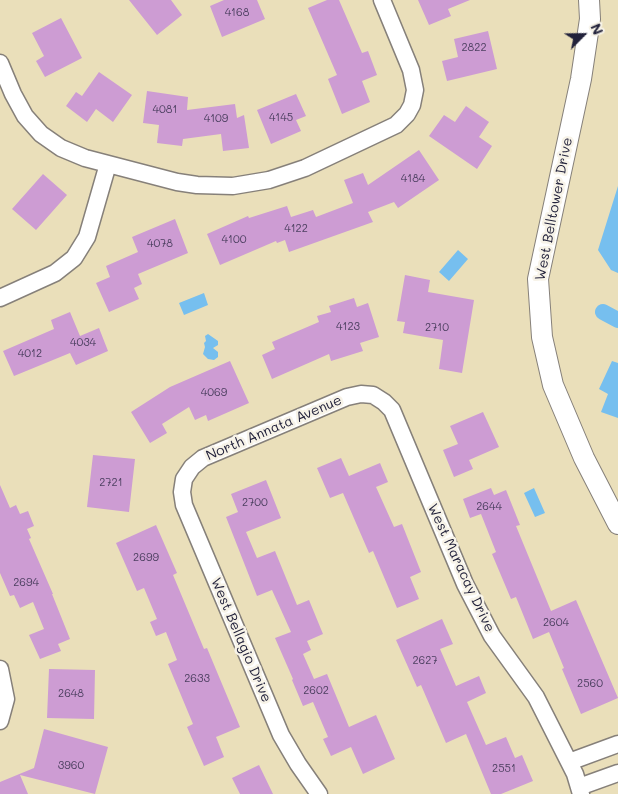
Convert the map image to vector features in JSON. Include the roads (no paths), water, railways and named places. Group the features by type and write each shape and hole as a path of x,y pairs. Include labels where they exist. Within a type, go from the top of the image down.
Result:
{"street":[{"path":"0,63 25,116 41,134 61,148 85,158 158,178 197,185 233,186 269,180 305,168 396,125 407,114 412,104 415,90 411,70 382,0"},
{"name":"West Belltower Drive","path":"589,0 590,19 581,79 538,279 542,337 553,385 584,458 618,524"},
{"path":"0,298 55,273 74,258 87,237 108,164"},
{"name":"North Annata Avenue","path":"184,479 192,466 203,458 347,396 373,395"},
{"name":"West Maracay Drive","path":"373,395 392,410 466,584 492,636 536,697 576,774 580,791"},
{"name":"West Bellagio Drive","path":"184,479 182,492 184,505 278,726 298,764 319,794"},
{"path":"0,669 6,698 0,721"},
{"path":"569,762 618,744"},
{"path":"580,791 618,773"}],"water":[{"path":"618,186 618,273 611,270 598,250"},
{"path":"458,250 468,259 449,281 439,272"},
{"path":"204,293 208,305 184,315 179,303"},
{"path":"208,334 218,341 218,345 213,348 218,352 218,357 214,360 208,359 203,354 206,341 205,336"},
{"path":"612,361 618,363 618,418 601,412 608,394 599,389"},
{"path":"534,488 545,513 535,517 524,493"}],"waterway":[{"path":"603,312 618,320"}]}
